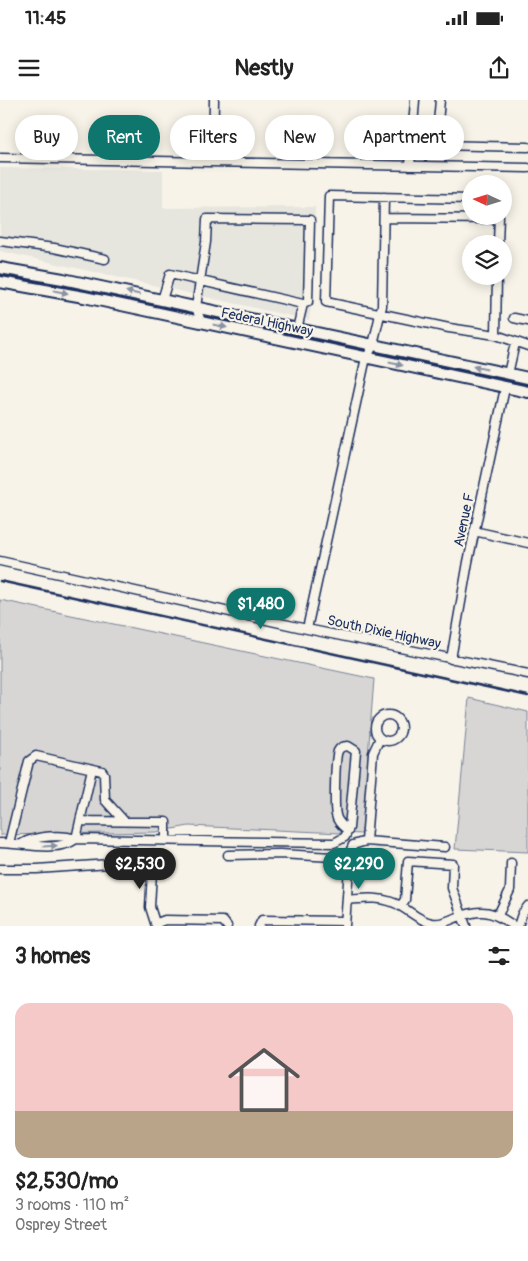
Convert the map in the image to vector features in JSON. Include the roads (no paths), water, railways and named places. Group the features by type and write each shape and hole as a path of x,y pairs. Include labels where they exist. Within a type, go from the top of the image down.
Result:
{"main road":[{"name":"Federal Highway","path":"0,268 64,279 528,378"},
{"name":"Federal Highway","path":"0,282 60,292 528,392"}],"street":[{"path":"213,162 214,100"},
{"path":"410,166 415,100"},
{"path":"440,100 436,145 528,147"},
{"path":"0,158 528,168"},
{"path":"462,199 329,196 326,302 449,328 496,335 528,346"},
{"path":"307,629 366,358 373,345 380,313 384,197"},
{"path":"384,218 462,218"},
{"path":"162,300 170,274 199,281 303,304 308,302 310,220 207,219 206,242 199,281 196,307 201,322"},
{"path":"0,241 105,259"},
{"path":"496,335 497,285"},
{"path":"297,329 303,304"},
{"path":"514,318 528,321"},
{"path":"508,374 515,343"},
{"name":"Avenue F","path":"451,658 474,531 505,388"},
{"path":"474,531 528,543"},
{"name":"South Dixie Highway","path":"0,561 307,629 528,674"},
{"path":"366,840 373,753 380,738"},
{"path":"260,926 262,920 345,924 351,852 346,834 336,815 337,792 334,785 337,752 341,748 348,746 356,752 346,834"},
{"path":"9,843 29,761 36,756 102,771 104,774 104,800 124,821"},
{"path":"76,840 92,768"},
{"path":"80,821 166,822 166,839"},
{"path":"0,843 54,846 70,844 76,840 166,839 328,844 346,834"},
{"path":"228,855 351,852 366,840 444,847"},
{"path":"152,854 150,907 156,924 165,920 223,921 227,926"},
{"path":"0,869 37,869 139,862"},
{"path":"400,906 405,900 408,862 454,864 452,888 466,926"},
{"path":"498,915 510,890 511,863"},
{"path":"347,900 374,898 400,906 421,923 445,923 462,916 492,912 514,926"},
{"path":"518,926 522,914 528,906"}],"railway":[{"path":"0,581 528,696"}]}
